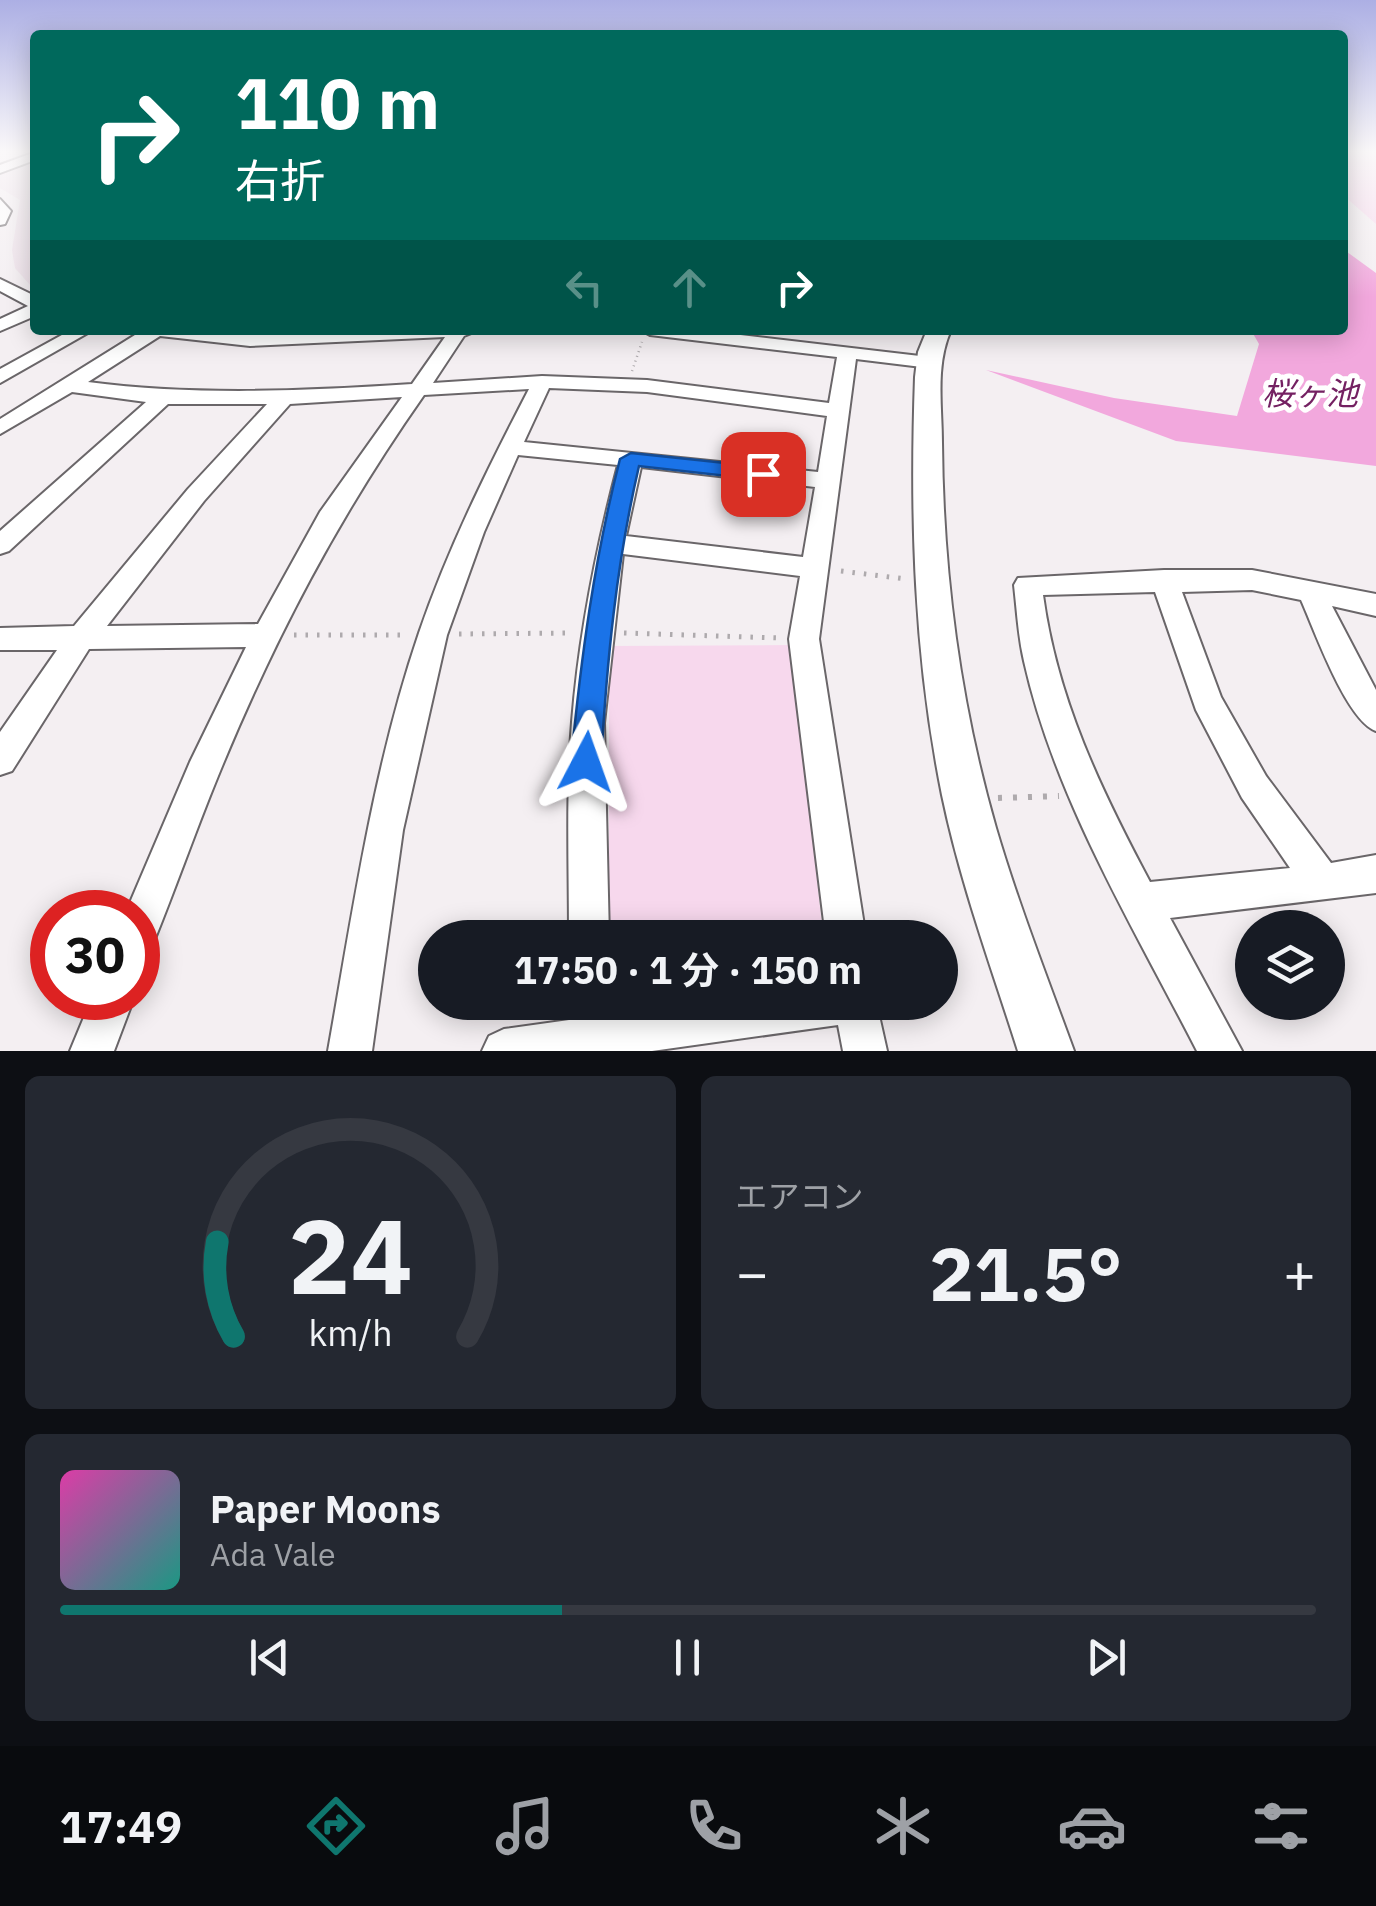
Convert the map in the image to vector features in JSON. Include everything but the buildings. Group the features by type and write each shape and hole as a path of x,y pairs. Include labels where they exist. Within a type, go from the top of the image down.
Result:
{"street":[{"path":"0,203 4,211 0,221"},
{"path":"0,284 30,299"},
{"path":"0,326 30,301"},
{"path":"0,366 57,335"},
{"path":"0,377 75,335"},
{"path":"0,428 146,335"},
{"path":"241,335 326,339 385,335"},
{"path":"153,890 265,635 331,515 455,335"},
{"path":"751,335 813,338 847,353 930,362"},
{"path":"937,335 930,362 927,450 933,582 943,683 966,798 991,890 1046,1051"},
{"path":"843,920 804,638 847,353"},
{"path":"350,1051 385,830 433,635 471,532 542,382"},
{"path":"68,385 163,398 284,398 542,382 628,385 839,411"},
{"path":"0,546 163,398"},
{"path":"0,760 81,638 196,494 284,398"},
{"path":"510,447 830,481"},
{"path":"589,920 586,762 596,632 610,543 631,459"},
{"path":"610,543 816,568"},
{"path":"1164,580 1207,700 1254,786 1323,882"},
{"path":"1220,1051 1089,795 1060,726 1040,666 1028,585 1252,580 1376,605"},
{"path":"1310,590 1348,672 1376,717"},
{"path":"0,639 265,635"},
{"path":"1144,902 1376,874"},
{"path":"92,1051 104,1020"},
{"path":"504,1051 590,1020"},
{"path":"858,1020 865,1051"}],"path":[{"path":"628,385 646,335"},
{"path":"816,568 933,582"},
{"path":"265,635 596,632 804,638"},
{"path":"966,798 1089,795"}],"shaded area":[{"path":"30,199 30,285 15,268 12,250 20,200"},
{"path":"1348,199 1348,199 1376,199 1376,224"},
{"path":"793,645 821,920 609,920 609,646"}],"water":[{"name":"桜ヶ池","path":"1348,253 1376,273 1376,466 1176,441 986,370 1114,398 1237,416 1259,344 1254,335 1348,335"}],"route":[{"path":"586,762 596,632 610,543 631,459 763,474"}]}
